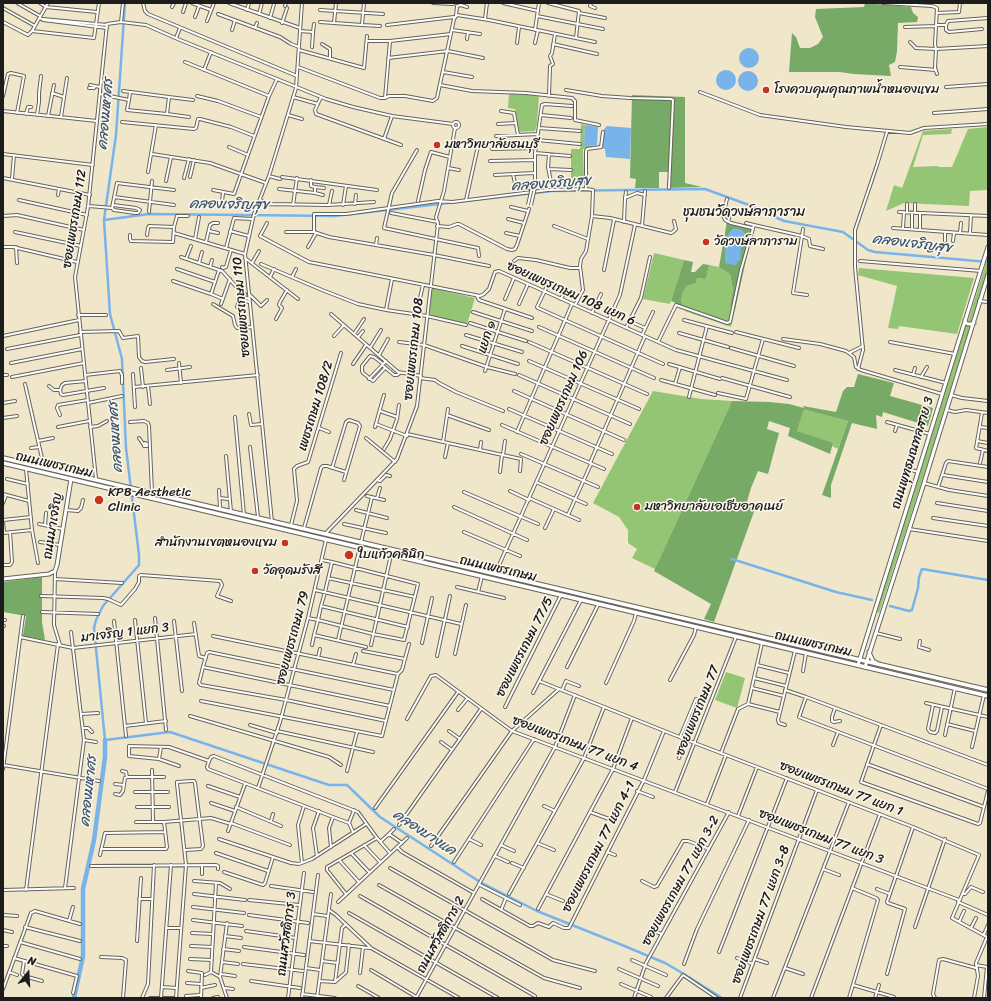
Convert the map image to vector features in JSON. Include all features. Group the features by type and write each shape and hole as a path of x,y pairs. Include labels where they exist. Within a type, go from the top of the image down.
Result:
{"main road":[{"name":"ถนนพุทธมณฑลสาย 3","path":"858,665 862,648 988,247"},
{"name":"ถนนพุทธมณฑลสาย 3","path":"865,667 988,277"},
{"path":"965,320 968,324 972,324 974,322"},
{"name":"ถนนเพชรเกษม","path":"3,458 44,468 131,494 327,539 986,696"},
{"name":"ถนนเพชรเกษม","path":"3,463 71,477 96,480 988,690"},
{"name":"ถนนมาเจริญ","path":"3,579 55,572 71,477"},
{"path":"231,512 231,517"},
{"path":"581,600 583,595"},
{"path":"874,610 877,614 882,613"},
{"path":"710,630 711,625"},
{"path":"850,658 856,657 862,648"},
{"path":"869,652 873,661 878,664"}],"street":[{"path":"17,3 41,18 107,26 108,23 122,22 146,25 321,97 353,108 392,116 454,124 456,122 459,124 458,127 455,128 453,126 454,124"},
{"path":"40,3 46,7 98,12"},
{"path":"3,22 26,35 29,34 41,18 48,3"},
{"path":"32,31 93,38 95,37 99,3"},
{"path":"122,22 123,3"},
{"path":"143,3 145,11 148,14 297,76"},
{"path":"172,7 174,3"},
{"path":"183,12 186,3"},
{"path":"192,3 211,10"},
{"path":"207,21 214,3"},
{"path":"229,3 236,4 247,10 300,30 313,32"},
{"path":"247,10 249,3"},
{"path":"259,14 262,3"},
{"name":"ซอยเพชรเกษม 110","path":"272,522 249,300 245,295 245,254 254,214 269,176 296,86 302,3"},
{"path":"334,23 336,3"},
{"path":"362,25 364,3"},
{"path":"433,3 453,4"},
{"path":"484,20 487,3"},
{"path":"503,3 538,11"},
{"path":"535,43 537,16 540,3"},
{"path":"548,3 571,7 580,12 605,18"},
{"path":"591,3 590,6 595,8"},
{"path":"883,3 932,6 937,8 938,13 935,46 937,74"},
{"path":"938,13 959,12 960,3"},
{"path":"270,18 274,4"},
{"path":"195,17 199,6"},
{"path":"282,23 286,6"},
{"path":"298,67 371,96 384,98 389,96 405,96 435,101 448,51 457,6 467,6"},
{"path":"3,8 35,26"},
{"path":"320,10 383,14"},
{"path":"576,38 580,12"},
{"path":"218,14 280,37 299,47"},
{"path":"387,25 455,16 519,26 595,42"},
{"path":"537,16 603,29"},
{"path":"905,27 946,25 948,21 988,18"},
{"path":"232,30 235,20"},
{"path":"320,22 380,26"},
{"path":"255,28 257,23"},
{"path":"312,47 314,24"},
{"path":"946,25 946,30 949,32 982,29"},
{"name":"ซอยเพชรเกษม 112","path":"96,480 75,277 90,195 107,26"},
{"path":"517,43 519,26"},
{"path":"176,38 180,28"},
{"path":"452,30 480,34"},
{"path":"467,39 468,32"},
{"path":"367,42 451,34"},
{"path":"548,96 550,66 553,64 550,56 555,34"},
{"path":"299,50 364,68 367,36"},
{"path":"384,98 390,41"},
{"path":"910,42 916,48 936,49 988,46"},
{"path":"322,44 330,49 330,58"},
{"path":"553,44 597,54"},
{"path":"388,58 448,51 483,58"},
{"path":"204,70 211,52"},
{"path":"185,62 269,96"},
{"path":"900,67 936,70"},
{"path":"443,72 472,77"},
{"path":"3,96 9,73 24,76 17,113"},
{"path":"37,115 41,76"},
{"path":"61,117 67,78"},
{"path":"213,190 234,194 261,117 277,79"},
{"path":"946,87 988,84"},
{"path":"440,85 472,91 490,91 572,98"},
{"path":"48,116 54,86"},
{"path":"89,86 94,88 95,86 101,86"},
{"path":"566,90 630,98 673,100 669,188"},
{"path":"123,91 193,100"},
{"path":"127,110 130,92"},
{"path":"572,98 574,92"},
{"path":"700,92 760,115 887,132 910,133 924,128 988,124"},
{"path":"52,93 64,97"},
{"path":"100,94 129,100"},
{"path":"197,96 218,101 261,117"},
{"path":"167,114 169,97"},
{"path":"293,97 318,104"},
{"path":"321,97 315,110 316,114 401,145"},
{"path":"572,98 575,101 575,120 599,125"},
{"path":"437,226 449,227 459,224 507,249 515,249 529,210 535,182 534,153 542,107 544,104 572,106"},
{"path":"26,114 28,107 31,107"},
{"path":"122,109 189,117"},
{"path":"934,113 988,109"},
{"path":"3,111 97,121"},
{"path":"501,111 514,113 518,135"},
{"path":"288,115 302,120"},
{"path":"541,115 571,118"},
{"path":"384,139 392,116"},
{"path":"122,122 194,129 196,128 198,119 200,118 254,136"},
{"path":"498,124 516,123"},
{"path":"148,172 156,125"},
{"name":"ซอยเพชรเกษม 108","path":"325,534 395,462 407,435 418,402 438,222 436,217 442,201 455,128"},
{"path":"539,128 580,131"},
{"path":"586,189 586,150 602,147 603,132"},
{"path":"858,369 863,346 854,238 856,225 887,132"},
{"path":"496,136 538,134"},
{"path":"537,140 580,144"},
{"path":"466,200 478,146"},
{"path":"229,148 248,155"},
{"path":"492,149 535,148"},
{"path":"417,150 396,183 387,210 384,229 478,248 479,256"},
{"path":"418,201 431,152 450,157"},
{"path":"534,153 570,156"},
{"path":"3,154 93,165"},
{"path":"152,154 189,159 220,166 266,183"},
{"path":"549,154 551,182 572,184"},
{"path":"12,179 14,155"},
{"path":"166,181 171,156"},
{"path":"184,178 189,159"},
{"path":"190,177 194,160"},
{"path":"490,161 534,160"},
{"path":"448,168 459,170"},
{"path":"549,169 571,170"},
{"path":"494,175 534,173"},
{"path":"513,174 516,188 529,188"},
{"path":"269,176 298,178 377,190"},
{"path":"314,176 311,186 324,188"},
{"path":"3,178 90,195"},
{"path":"293,205 298,178"},
{"path":"148,212 152,181"},
{"path":"112,207 117,183 174,190"},
{"path":"342,205 346,186"},
{"path":"315,187 315,193"},
{"path":"58,195 59,189"},
{"path":"279,189 323,195"},
{"path":"308,247 315,233 314,216 387,210 442,201 452,202 552,190 586,189 593,191 592,216 585,254 581,259 580,268 583,290 565,320 517,432"},
{"path":"330,205 332,190"},
{"path":"642,226 645,191"},
{"path":"222,201 224,192"},
{"path":"624,222 626,192"},
{"path":"625,198 637,193 645,195"},
{"path":"355,204 356,195"},
{"path":"114,197 174,205"},
{"path":"727,199 723,214 725,220 752,228"},
{"path":"19,200 87,215"},
{"path":"260,200 269,204"},
{"path":"258,203 266,205 342,205 374,202"},
{"path":"903,228 907,204"},
{"path":"912,229 915,204"},
{"path":"88,206 112,207 138,209 140,211 135,213 114,210 112,207"},
{"path":"511,207 529,210"},
{"path":"728,222 731,210"},
{"path":"899,212 988,216"},
{"path":"390,213 438,222"},
{"path":"920,213 920,229"},
{"path":"3,216 17,215 84,230"},
{"path":"970,233 971,215"},
{"path":"130,236 131,241 173,242 174,227 177,216 188,216"},
{"path":"592,216 672,233 676,229 674,221"},
{"path":"195,239 199,217"},
{"path":"226,248 234,218 253,218"},
{"path":"508,219 524,223"},
{"path":"604,270 614,220"},
{"path":"206,242 211,223 218,223"},
{"path":"746,223 808,238 810,246 823,249"},
{"path":"960,233 961,223"},
{"path":"267,224 260,236 309,262 478,296 479,300 532,318"},
{"name":"ซอยเพชรเกษม 106","path":"495,574 620,295 634,224"},
{"path":"658,342 676,305 727,323 730,322 735,295 754,225"},
{"path":"147,235 149,226 174,227"},
{"path":"554,226 588,239"},
{"path":"803,228 793,293 807,295"},
{"path":"893,228 988,234"},
{"path":"209,231 218,233"},
{"path":"15,232 81,246"},
{"path":"230,232 249,236"},
{"path":"286,232 315,233 329,237 376,244 489,266"},
{"path":"945,232 945,241"},
{"path":"953,242 954,232"},
{"path":"174,233 245,254"},
{"path":"506,233 520,236"},
{"path":"376,244 377,238"},
{"path":"186,259 191,246"},
{"path":"3,247 16,247 78,262"},
{"path":"16,247 17,263"},
{"path":"222,267 226,267 231,250"},
{"path":"252,263 259,251"},
{"path":"198,263 202,252"},
{"path":"181,257 223,272 241,292 261,306 267,300"},
{"path":"626,328 641,298 650,257"},
{"path":"245,258 298,299"},
{"path":"514,261 518,258 536,260 570,268 580,268"},
{"path":"210,267 212,260"},
{"path":"860,261 981,271"},
{"path":"262,264 358,304 427,316 466,325"},
{"path":"177,268 215,282"},
{"path":"270,277 274,269"},
{"path":"291,277 296,269"},
{"path":"211,294 219,270"},
{"name":"ซอยเพชรเกษม 108 แยก 6","path":"478,296 482,296 486,292 497,271 670,347 787,380"},
{"path":"504,299 514,278"},
{"path":"221,304 230,279"},
{"path":"386,310 392,279"},
{"path":"173,281 223,299"},
{"path":"549,282 537,308 663,364"},
{"path":"519,304 528,284"},
{"path":"420,298 423,285"},
{"path":"561,299 566,289"},
{"path":"276,318 282,308 279,304 287,290"},
{"path":"592,313 601,294"},
{"path":"245,295 249,300"},
{"path":"237,306 240,301 249,300"},
{"path":"980,301 988,302"},
{"path":"213,304 233,316 237,328 252,327"},
{"name":"แยก ๑","path":"485,371 505,309"},
{"path":"473,312 532,331"},
{"path":"642,335 653,312"},
{"path":"78,315 106,314"},
{"path":"331,314 400,373"},
{"path":"354,334 364,319"},
{"path":"3,336 79,320"},
{"path":"684,320 732,333"},
{"path":"629,321 645,328"},
{"path":"470,323 526,341"},
{"path":"334,336 344,325"},
{"path":"689,397 698,356 707,326"},
{"path":"539,327 654,378"},
{"path":"370,348 381,330"},
{"path":"7,349 80,334 117,331 120,332 123,338 138,336 139,357 142,361 174,360"},
{"path":"358,337 363,331"},
{"path":"736,332 799,348"},
{"path":"679,333 794,366"},
{"path":"466,334 522,352"},
{"path":"568,515 645,336"},
{"path":"379,355 388,339"},
{"path":"718,393 745,400 763,339"},
{"path":"783,339 820,344 849,353 854,357 856,367 858,369 942,394"},
{"path":"399,342 424,345 487,367 515,374"},
{"path":"529,342 647,394"},
{"path":"890,342 955,354"},
{"path":"353,364 366,344"},
{"path":"462,346 518,364"},
{"path":"849,353 863,346"},
{"path":"11,363 82,349"},
{"name":"เพชรเกษม 108/2","path":"290,526 297,501 294,469 297,466 308,462 341,353"},
{"path":"385,368 374,381 372,381 363,373 362,368 369,357 374,357 395,375 400,373 435,380 456,392 503,411"},
{"path":"369,379 386,361"},
{"path":"529,361 639,409"},
{"path":"12,377 84,363"},
{"path":"179,363 181,383"},
{"path":"669,364 790,397"},
{"path":"167,370 190,367"},
{"path":"675,384 680,367"},
{"path":"920,377 927,367"},
{"path":"141,368 143,387"},
{"path":"913,375 915,368"},
{"path":"895,370 946,383"},
{"path":"85,375 117,371 121,372 122,383"},
{"path":"133,374 135,407"},
{"path":"3,375 8,375"},
{"path":"519,375 630,424"},
{"path":"134,387 258,376"},
{"path":"661,380 715,395"},
{"path":"60,390 62,385 65,383 86,381"},
{"path":"25,384 44,468"},
{"path":"49,386 54,390 60,390"},
{"path":"148,386 150,404"},
{"path":"60,390 61,394 63,395 104,388"},
{"path":"514,391 624,440"},
{"path":"384,395 375,426 407,435 521,459 520,470"},
{"path":"951,395 962,398 988,401"},
{"path":"60,415 57,408 58,405 122,396"},
{"path":"3,403 15,401"},
{"path":"384,449 390,439 398,417 398,405"},
{"path":"443,442 448,409"},
{"path":"510,409 612,454"},
{"path":"380,410 398,417"},
{"path":"947,410 955,412 966,410 988,413"},
{"path":"982,413 976,448 988,451"},
{"path":"249,414 251,425 262,424"},
{"path":"447,414 489,430"},
{"path":"3,418 17,416"},
{"path":"235,417 244,515"},
{"path":"332,468 346,422 349,420 356,422 360,426 344,480"},
{"path":"58,428 89,421"},
{"path":"90,427 101,425 107,421"},
{"path":"130,422 144,421 148,423 151,446 152,494"},
{"path":"887,422 930,434"},
{"path":"895,431 898,425"},
{"path":"502,426 604,469"},
{"path":"980,427 988,428"},
{"path":"319,428 329,432"},
{"path":"38,441 53,438"},
{"path":"139,438 146,446 151,446"},
{"path":"366,438 395,462"},
{"path":"500,472 505,441"},
{"path":"977,441 988,443"},
{"path":"480,450 481,442"},
{"path":"445,457 448,443"},
{"path":"250,446 258,518"},
{"path":"31,448 39,447"},
{"path":"980,463 983,450"},
{"path":"521,454 598,487"},
{"path":"226,456 231,512"},
{"path":"938,487 946,463 948,462 988,467"},
{"path":"304,529 320,470 324,466 346,472"},
{"path":"26,468 32,530 38,563"},
{"path":"902,480 908,470 918,472"},
{"path":"377,480 380,481 386,475 390,476"},
{"path":"943,475 988,482"},
{"path":"6,479 28,484"},
{"path":"536,482 586,504"},
{"path":"924,483 988,496"},
{"path":"377,498 380,488"},
{"path":"219,490 220,510"},
{"path":"510,490 579,520"},
{"path":"464,492 538,524"},
{"path":"3,504 4,495 29,501"},
{"path":"367,496 384,500"},
{"path":"361,543 372,497"},
{"path":"220,498 228,499"},
{"path":"66,509 78,511 81,508 83,500"},
{"path":"937,503 988,511"},
{"path":"454,507 527,540"},
{"path":"545,528 554,509"},
{"path":"356,510 387,518"},
{"path":"45,526 46,513"},
{"path":"31,517 3,520 4,533 32,530"},
{"path":"933,518 988,526"},
{"path":"39,524 63,529"},
{"path":"344,524 386,533"},
{"path":"909,529 988,541"},
{"path":"3,565 10,565 12,562 10,532"},
{"path":"464,532 520,556"},
{"name":"ซอยเพชรเกษม 79","path":"263,775 282,717 327,539"},
{"path":"40,542 60,545"},
{"path":"338,640 360,547"},
{"path":"370,645 392,555"},
{"path":"308,618 404,640 412,612 418,584 322,560"},
{"path":"312,645 332,562"},
{"path":"26,890 59,645 54,625 55,572"},
{"path":"42,596 108,599 122,604 135,589 141,575 220,581 222,585 217,596 231,601"},
{"path":"478,592 482,576"},
{"path":"328,578 415,597"},
{"path":"55,579 122,583"},
{"path":"457,587 504,598"},
{"path":"315,590 461,624"},
{"name":"ซอยเพชรเกษม 77/5","path":"505,707 561,595"},
{"path":"437,656 450,596"},
{"path":"422,642 432,598"},
{"path":"534,693 581,600"},
{"path":"567,668 598,604"},
{"path":"455,654 466,605"},
{"path":"321,606 408,627"},
{"path":"42,612 98,614"},
{"path":"606,683 634,621 636,613"},
{"path":"3,769 23,616"},
{"path":"154,618 166,730"},
{"path":"134,620 146,723"},
{"path":"114,621 126,736"},
{"path":"174,621 182,691"},
{"path":"194,623 199,656 206,658"},
{"path":"670,680 694,635 696,627"},
{"path":"64,888 84,740 71,632"},
{"path":"876,633 900,639"},
{"name":"มาเจริญ 1 แยก 3","path":"20,637 72,648 196,634"},
{"path":"314,635 366,647"},
{"path":"213,636 398,674"},
{"name":"ซอยเพชรเกษม 77","path":"675,792 737,636"},
{"path":"920,641 919,647 929,650"},
{"path":"748,704 762,643"},
{"path":"200,701 382,736 398,674 402,670 409,644"},
{"path":"318,658 320,649"},
{"path":"784,725 779,722 780,712 795,650"},
{"path":"363,651 405,659"},
{"path":"386,721 199,684 203,667 207,652 394,690"},
{"path":"803,671 806,653"},
{"path":"353,665 356,654"},
{"path":"757,665 790,673"},
{"path":"203,667 390,706"},
{"name":"ซอยเพชรเกษม 77 แยก 4","path":"407,719 431,676 436,675 512,731 675,792"},
{"path":"754,678 787,686"},
{"name":"ซอยเพชรเกษม 77 แยก 1","path":"539,681 686,740 913,826 979,855 962,894"},
{"path":"430,846 512,731 561,690 566,681 579,686"},
{"path":"752,688 784,696"},
{"path":"945,736 955,688"},
{"path":"785,690 988,765"},
{"path":"375,808 458,692"},
{"name":"ถนนสวัสดิการ 2","path":"417,998 555,747 575,696"},
{"path":"972,747 979,715 986,696"},
{"path":"806,697 799,717 873,746 988,790 980,823 978,824 861,782 861,780 873,746 881,725"},
{"path":"458,710 467,699"},
{"path":"680,737 696,699"},
{"path":"926,703 988,717"},
{"path":"721,753 738,709 748,704 780,712"},
{"path":"933,705 928,729 930,732 935,734 942,707"},
{"path":"509,894 584,758 604,707"},
{"path":"835,708 832,721 840,721"},
{"path":"399,825 481,709"},
{"path":"81,714 98,712"},
{"path":"190,716 329,757 341,764"},
{"path":"538,909 613,769 632,718"},
{"path":"126,726 166,721"},
{"path":"947,724 976,731"},
{"path":"250,725 373,752"},
{"path":"83,728 89,728 92,732"},
{"path":"449,731 460,739"},
{"name":"ซอยเพชรเกษม 77 แยก 4-1","path":"501,910 532,927 538,923 549,927 553,923 566,928 570,927 637,791 644,780 664,731"},
{"path":"347,771 357,732"},
{"path":"832,745 838,732"},
{"path":"454,862 534,739"},
{"path":"84,740 96,742"},
{"path":"679,758 686,740"},
{"path":"441,742 452,750"},
{"path":"179,766 159,759 129,756 129,748 131,746 168,747 209,761"},
{"path":"159,759 161,747"},
{"path":"707,804 726,755"},
{"path":"349,823 207,768 209,761 212,756 358,812 390,853"},
{"path":"867,763 984,807"},
{"path":"4,765 99,781"},
{"path":"738,816 757,767"},
{"path":"152,770 153,822"},
{"path":"115,794 121,794 125,778 127,777 126,772 122,771"},
{"path":"258,788 263,775"},
{"path":"127,777 164,777"},
{"path":"719,952 787,778"},
{"path":"150,998 177,998 186,865 177,782 194,781 202,848 185,850"},
{"path":"115,784 124,785"},
{"path":"228,831 245,784"},
{"path":"208,786 240,798"},
{"name":"ซอยเพชรเกษม 77 แยก 3-8","path":"740,998 817,790"},
{"path":"637,791 653,797"},
{"path":"135,792 168,792"},
{"name":"ซอยเพชรเกษม 77 แยก 3","path":"675,792 928,887 959,900 988,916"},
{"path":"773,998 849,802"},
{"path":"211,803 235,811"},
{"path":"302,863 298,825 304,806"},
{"path":"544,806 556,811"},
{"path":"137,807 169,807"},
{"path":"236,807 281,826"},
{"path":"353,832 349,823 354,810"},
{"path":"317,856 313,830 319,811"},
{"path":"590,812 609,819"},
{"name":"ซอยเพชรเกษม 77 แยก 3-2","path":"634,998 648,958 729,812"},
{"path":"271,821 273,814"},
{"path":"811,998 880,814"},
{"path":"331,847 328,828 333,817"},
{"path":"136,822 164,822 211,818 231,823 290,845"},
{"path":"684,964 697,929 749,820"},
{"path":"101,849 166,849 166,832 164,822"},
{"path":"219,839 294,864 302,863 317,856 366,824"},
{"path":"887,974 905,909 888,903 888,899 913,826"},
{"path":"380,842 394,829"},
{"path":"100,855 104,834 106,833 166,832"},
{"path":"389,834 402,842"},
{"path":"346,894 327,870 328,867 377,838"},
{"path":"338,902 406,838"},
{"path":"469,839 481,845"},
{"path":"915,927 945,839"},
{"path":"642,881 654,887 657,886 683,841 688,841 708,849"},
{"path":"537,843 554,850"},
{"path":"501,844 514,852"},
{"path":"364,845 380,862"},
{"path":"397,847 402,852 475,894"},
{"path":"607,852 615,855"},
{"path":"216,853 269,871"},
{"path":"351,853 369,872"},
{"path":"494,856 508,862"},
{"path":"224,872 263,885 265,883 273,857"},
{"path":"339,860 359,882"},
{"path":"512,863 524,868"},
{"path":"142,998 148,984 154,865"},
{"path":"161,998 171,865"},
{"path":"202,865 202,874"},
{"path":"91,866 216,865 218,866 218,869"},
{"path":"390,868 553,960 595,971"},
{"path":"824,869 839,875"},
{"name":"ถนนสวัสดิการ 3","path":"288,998 304,873"},
{"path":"302,998 318,875"},
{"path":"137,941 141,878"},
{"path":"194,881 223,884 230,889"},
{"path":"211,972 216,883"},
{"path":"379,885 544,978 580,988"},
{"path":"480,885 520,905"},
{"path":"271,886 312,892"},
{"path":"974,998 978,976 976,967 977,958 987,937 984,934 952,918 962,894 965,894 971,887 983,892"},
{"path":"3,890 74,888"},
{"path":"849,998 878,900 852,888"},
{"path":"877,889 890,894"},
{"path":"194,894 245,900"},
{"path":"317,997 331,894"},
{"path":"546,894 563,901"},
{"path":"360,896 535,996"},
{"path":"482,899 501,910 506,898"},
{"path":"139,899 153,899"},
{"path":"250,900 299,905"},
{"path":"69,921 73,907"},
{"path":"193,907 244,913"},
{"path":"329,910 371,948 459,998"},
{"path":"3,989 25,927 33,911 80,924"},
{"path":"959,922 964,911"},
{"path":"349,913 498,998"},
{"path":"313,914 328,916"},
{"path":"3,915 17,916"},
{"path":"249,915 308,923"},
{"path":"971,928 976,918"},
{"path":"193,920 242,926"},
{"path":"227,923 220,975 227,998"},
{"path":"335,982 342,928 346,924"},
{"path":"984,934 988,925"},
{"path":"25,927 80,942"},
{"path":"166,928 181,928"},
{"path":"3,930 12,932"},
{"path":"246,931 296,938"},
{"path":"652,931 662,934"},
{"path":"192,933 213,934"},
{"path":"225,936 241,938"},
{"path":"309,941 371,948"},
{"path":"20,942 80,959"},
{"path":"319,981 335,982 346,972 349,945"},
{"path":"191,946 212,947"},
{"path":"360,973 363,947"},
{"path":"244,948 304,955"},
{"path":"223,949 239,950"},
{"path":"100,957 122,958 126,960 123,998"},
{"path":"14,958 77,976 73,993"},
{"path":"737,958 752,964"},
{"path":"190,959 212,960"},
{"path":"754,959 767,963"},
{"path":"935,998 933,994 939,960 943,959 976,967 988,967 984,998"},
{"path":"632,960 666,975"},
{"path":"24,961 22,974 24,976 42,981"},
{"path":"322,961 338,963"},
{"path":"221,962 238,964"},
{"path":"243,964 302,971"},
{"path":"306,968 321,970"},
{"path":"785,968 803,974"},
{"path":"619,969 658,986"},
{"path":"371,970 417,998"},
{"path":"186,996 201,997 201,972 188,971"},
{"path":"9,972 16,975"},
{"path":"205,975 211,972 220,975 235,976"},
{"path":"666,998 682,975 718,998"},
{"path":"251,981 300,988"},
{"path":"187,983 201,984"},
{"path":"621,984 651,997"},
{"path":"201,988 215,985"},
{"path":"853,985 894,997"},
{"path":"875,998 879,985"},
{"path":"358,986 379,998"},
{"path":"162,987 177,988"},
{"path":"224,988 234,989"},
{"path":"302,994 335,998"},
{"path":"213,998 218,997"}],"green space":[{"path":"865,3 911,7 913,13 918,17 917,22 898,23 895,62 889,65 891,76 840,72 789,72 792,33 796,37 800,48 810,48 818,44 823,37 815,17 816,9 864,7"},
{"path":"509,94 539,95 537,124 535,131 518,132 515,109 508,108"},
{"path":"632,95 685,97 685,183 702,187 667,188 668,172 659,172 659,188 635,188 636,179 630,178"},
{"path":"581,124 585,125 584,145 597,146 583,149 584,178 571,179 571,149 580,149"},
{"path":"988,127 988,190 970,191 969,206 904,203 886,211 894,185 902,188 923,131 952,129 951,134 923,135 913,167 952,167 968,129"},
{"path":"727,221 753,228 735,310 730,305 733,290 730,274 719,267"},
{"path":"654,253 684,260 670,304 643,299"},
{"path":"684,260 693,262 691,272 695,272 703,264 709,265 706,279 697,278 696,283 687,286 683,292 681,300 683,306 671,301"},
{"path":"986,263 988,264 988,271 971,322 968,323 968,321"},
{"path":"709,265 719,267 730,274 733,290 730,305 735,310 731,327 685,311 683,306 681,300 683,292 687,286 696,283 697,278 706,279"},
{"path":"859,268 974,278 957,334 899,326 898,329 888,328 897,286 858,275"},
{"path":"432,288 475,298 467,324 429,315"},
{"path":"966,325 970,326 923,478 878,613 877,611"},
{"path":"858,374 894,383 890,396 933,408 928,426 883,412 882,417 876,415 877,429 852,423 831,485 831,498 822,495 848,421 804,409 797,431 833,443 830,454 788,436 790,428 769,421 767,429 779,433 768,474 758,471 751,488 746,505 755,509 714,622 704,619 711,604 654,571 732,401 789,404 804,408 803,406 836,412 843,391 847,387 854,387"},
{"path":"653,391 701,399 732,401 655,569 632,558 637,549 628,543 628,530 619,517 593,503"},
{"path":"804,408 848,421 838,449 832,446 833,444 797,431"},
{"path":"42,577 42,622 45,640 23,636 26,616 3,612 3,582"},
{"path":"726,672 745,678 737,708 715,700"}],"water":[{"path":"749,48 756,51 759,58 756,65 749,68 742,65 739,58 742,51"},
{"path":"726,70 733,73 736,80 733,87 726,90 719,87 716,80 719,73"},
{"path":"748,71 755,74 758,81 755,88 748,91 741,88 738,81 741,74"},
{"path":"585,125 598,127 597,145 584,145"},
{"path":"607,126 631,128 630,159 606,157 605,149 602,148 604,129"},
{"path":"734,228 742,230 745,234 746,245 741,248 740,260 736,265 725,263 725,240"}],"waterway":[{"name":"คลองมหาศร","path":"125,3 116,135 104,220 110,314 122,359 126,448 139,565 103,606 94,628 105,740 170,732 329,785 347,785 380,817 480,882 537,911 665,963 722,998"},
{"name":"คลองเจริญสุข","path":"104,220 149,214 335,216 552,191 705,189 749,205 784,221 843,232 868,250 875,252 988,262"},
{"path":"732,559 836,592 872,600"},
{"path":"890,606 909,611 912,610 922,569 988,580"},
{"name":"คลองมหาศร","path":"74,998 83,956 83,889 94,840 105,757 105,740"}],"place":[{"name":"โรงควบคุมคุณภาพน้ำหนองแขม","path":"766,90"},
{"name":"มหาวิทยาลัยธนบุรี","path":"437,145"},
{"name":"วัดวงษ์ลาภาราม","path":"706,242"},
{"name":"KPB Aesthetic Clinic","path":"99,500"},
{"name":"มหาวิทยาลัยเอเชียอาคเนย์","path":"637,507"},
{"name":"สำนักงานเขตหนองแขม","path":"285,543"},
{"name":"ใบแก้วคลินิก","path":"349,555"},
{"name":"วัดอุดมรังสี","path":"255,571"}],"district":[{"name":"ชุมชนวัดวงษ์ลาภาราม","path":"744,212"}],"water label":[{"name":"คลองบางแค","path":"424,833"}]}
